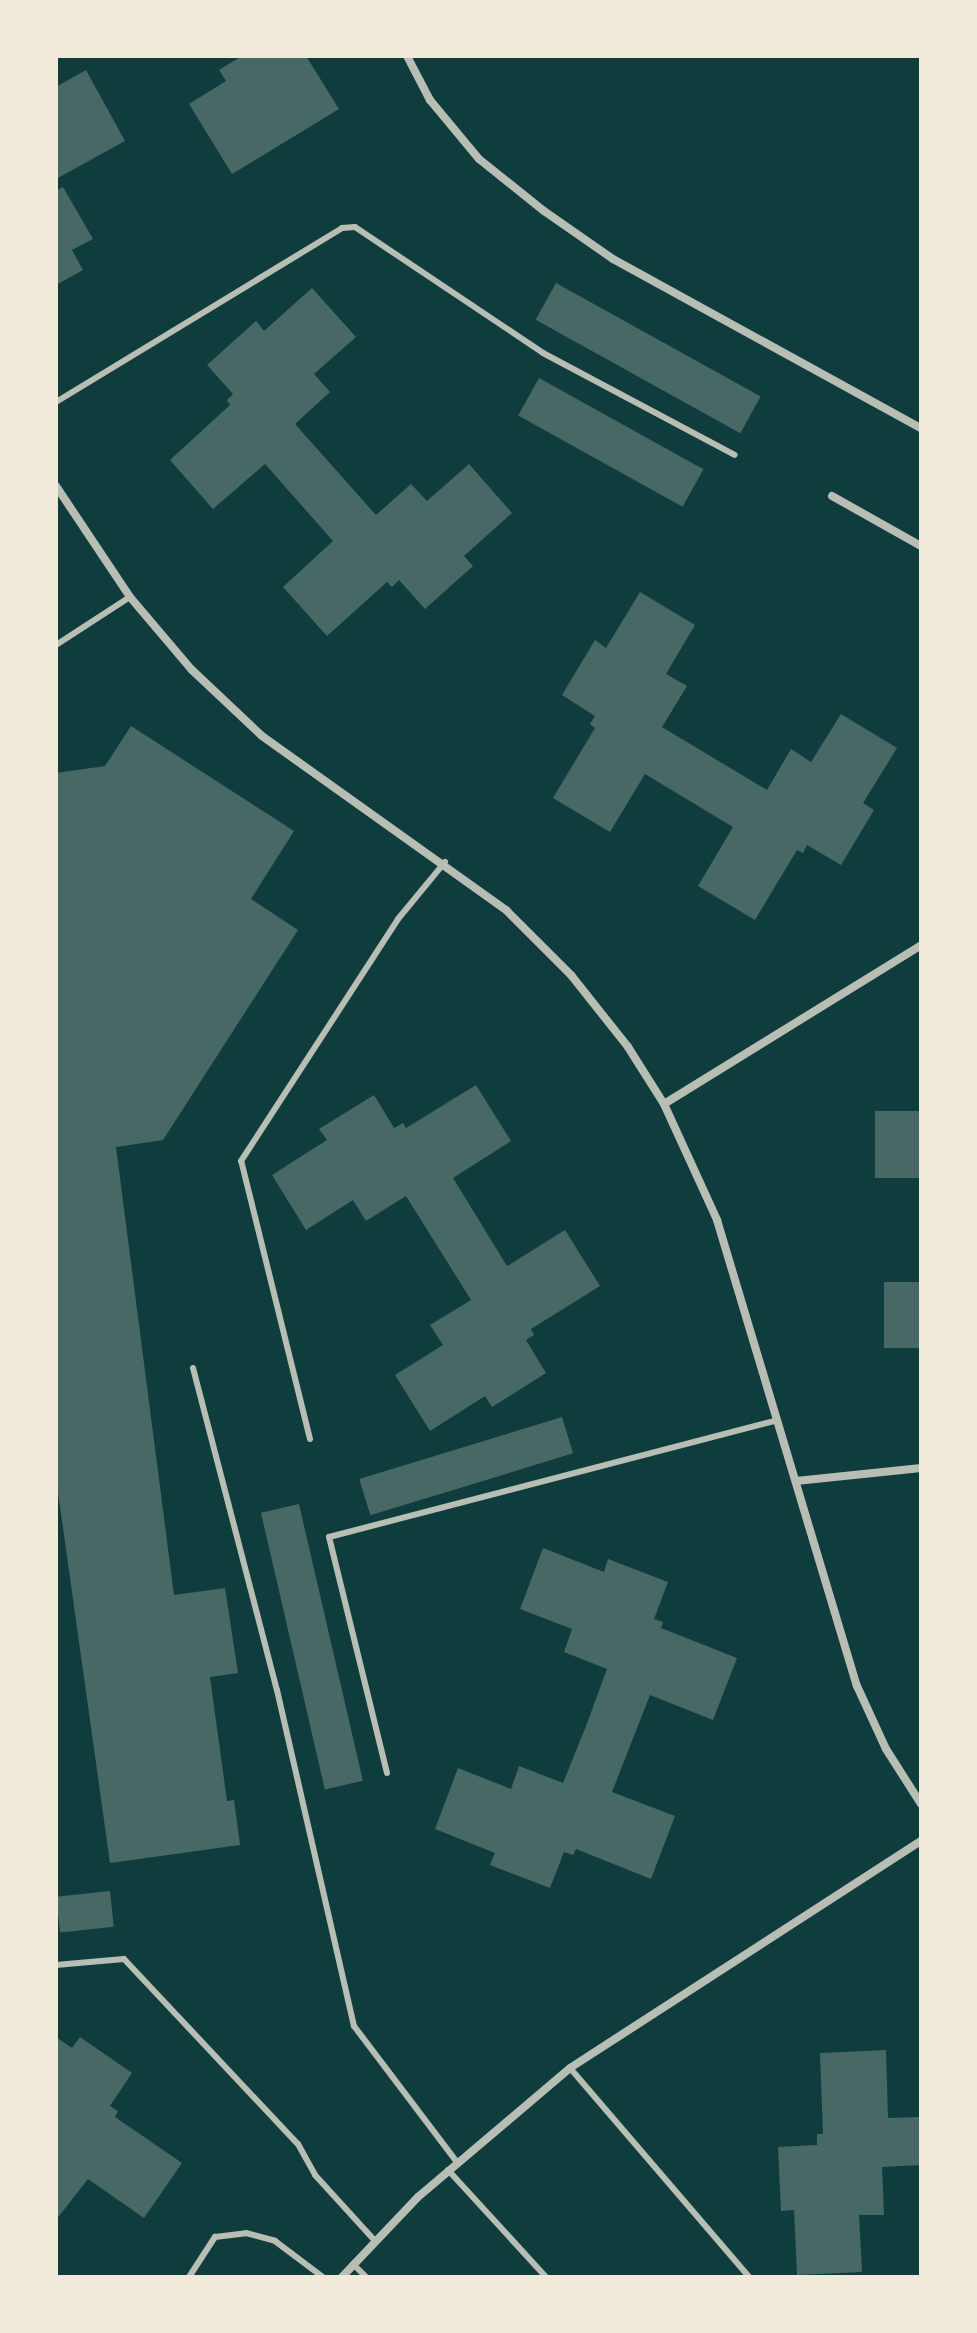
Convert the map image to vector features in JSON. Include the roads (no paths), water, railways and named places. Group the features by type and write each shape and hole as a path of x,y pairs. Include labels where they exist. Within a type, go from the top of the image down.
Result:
{"street":[{"path":"407,56 430,100 479,159 544,211 613,259 921,428"},
{"path":"56,486 130,597 192,670 262,736 339,794 445,862 507,911 571,975 628,1047 664,1104 717,1220 857,1686 886,1749 921,1804"},
{"path":"832,496 921,546"},
{"path":"664,1104 921,945"},
{"path":"796,1481 921,1468"},
{"path":"342,2277 448,2170 570,2068 921,1841"}],"lane":[{"path":"56,402 342,228 355,227 543,353 735,455"},
{"path":"56,645 130,597"},
{"path":"310,1439 241,1161 398,919 445,862"},
{"path":"193,1368 277,1690 354,2026 457,2162"},
{"path":"387,1773 329,1537 777,1420"},
{"path":"56,1965 124,1959 298,2144 315,2175 375,2241"},
{"path":"570,2068 749,2277"},
{"path":"448,2170 546,2277"},
{"path":"189,2277 215,2237 246,2233 275,2241 323,2277"},
{"path":"353,2264 366,2277"}]}
